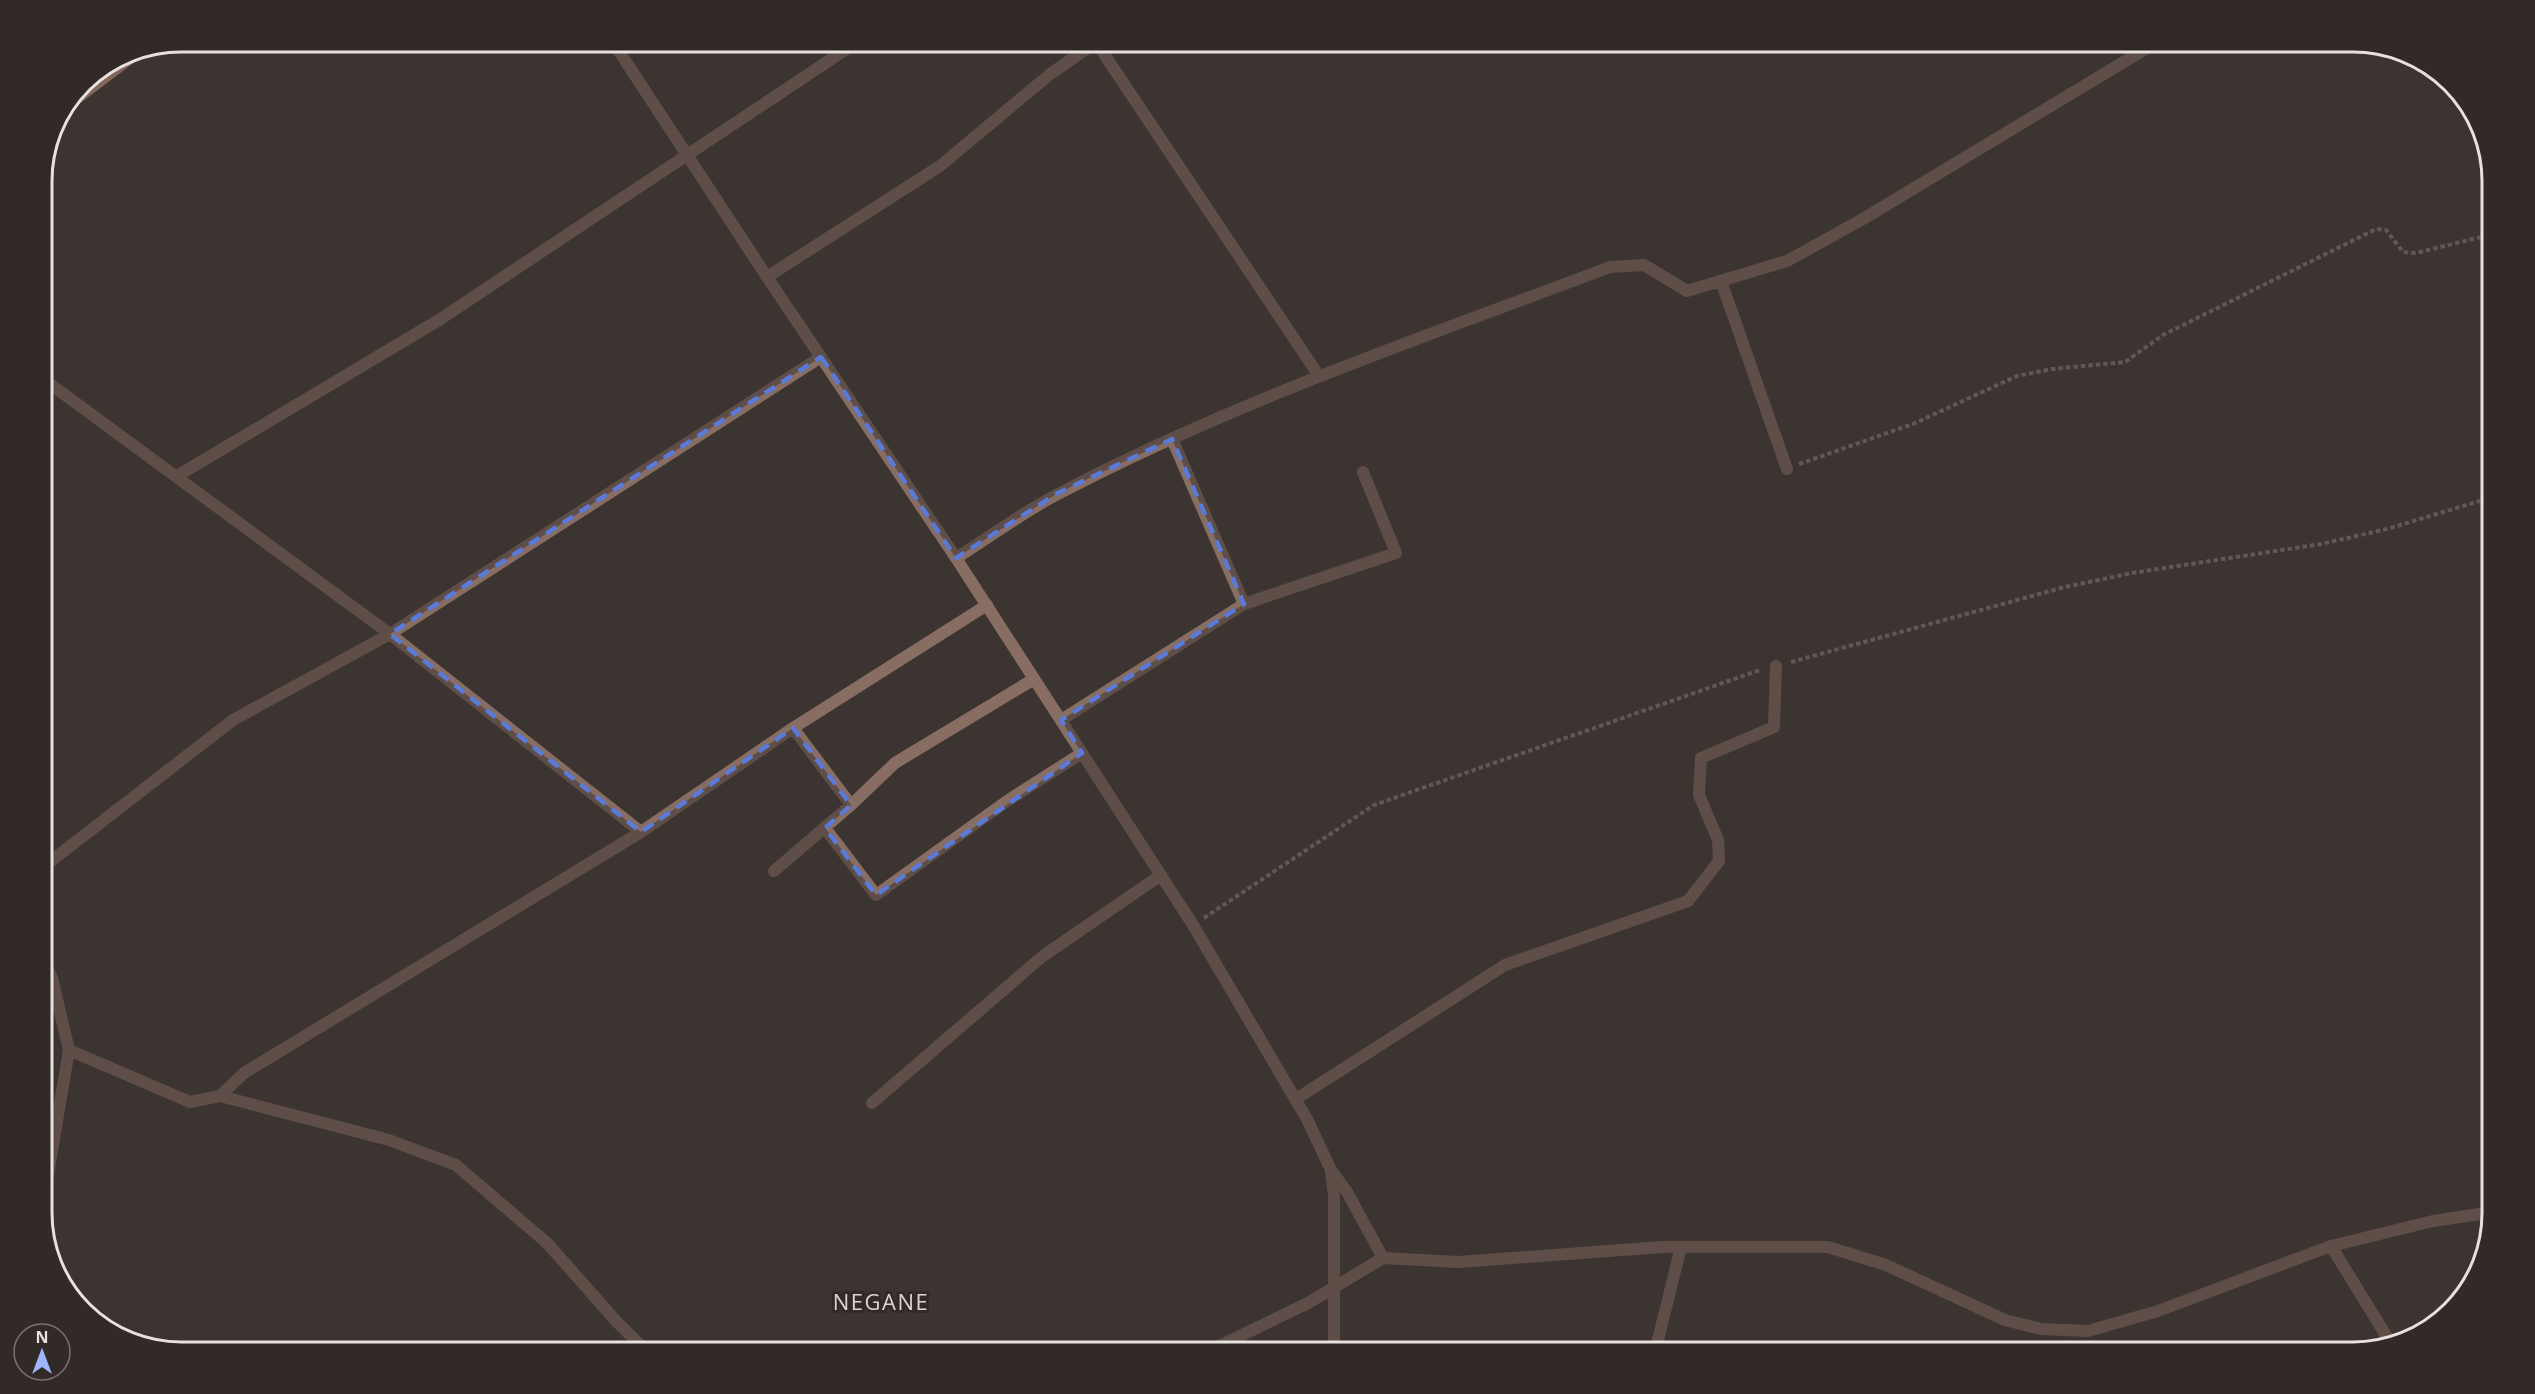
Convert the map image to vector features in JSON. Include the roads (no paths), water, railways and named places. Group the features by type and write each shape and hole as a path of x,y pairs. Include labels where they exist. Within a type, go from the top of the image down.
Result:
{"street":[{"path":"620,52 987,605 1193,925 1296,1099 1331,1170 1347,1192 1383,1258"},
{"path":"177,476 439,320 842,52"},
{"path":"767,277 940,166 1049,75 1082,52"},
{"path":"1103,52 1319,376"},
{"path":"956,558 1058,494 1172,439 1319,376 1610,267 1644,265 1687,291 1787,261 1863,219 2140,52"},
{"path":"1721,281 1787,469"},
{"path":"53,859 233,720 390,634 821,357"},
{"path":"53,386 390,634 641,832"},
{"path":"1172,439 1244,604"},
{"path":"1061,720 1244,604 1396,553 1363,472"},
{"path":"220,1096 244,1073 641,832 793,728 987,605"},
{"path":"1296,1099 1505,965 1688,901 1719,861 1718,840 1699,795 1701,758 1774,727 1776,666"},
{"path":"774,871 851,805 895,763 1035,679"},
{"path":"793,728 851,805"},
{"path":"825,828 876,895 1007,801 1083,753"},
{"path":"872,1103 1043,956 1161,875"},
{"path":"53,982 69,1050 53,1139"},
{"path":"69,1050 190,1102 220,1096 389,1140 456,1165 547,1243 637,1342"},
{"path":"53,1112 57,1113"},
{"path":"1331,1170 1335,1218 1334,1342"},
{"path":"1227,1342 1335,1288 1383,1258 1458,1262 1681,1246 1828,1247 1886,1264 2005,1320 2042,1329 2088,1331 2158,1311 2331,1246 2433,1221 2482,1214"},
{"path":"1657,1342 1681,1246"},
{"path":"2331,1246 2387,1337"}],"district":[{"name":"NEGANE","path":"881,1302"}]}
